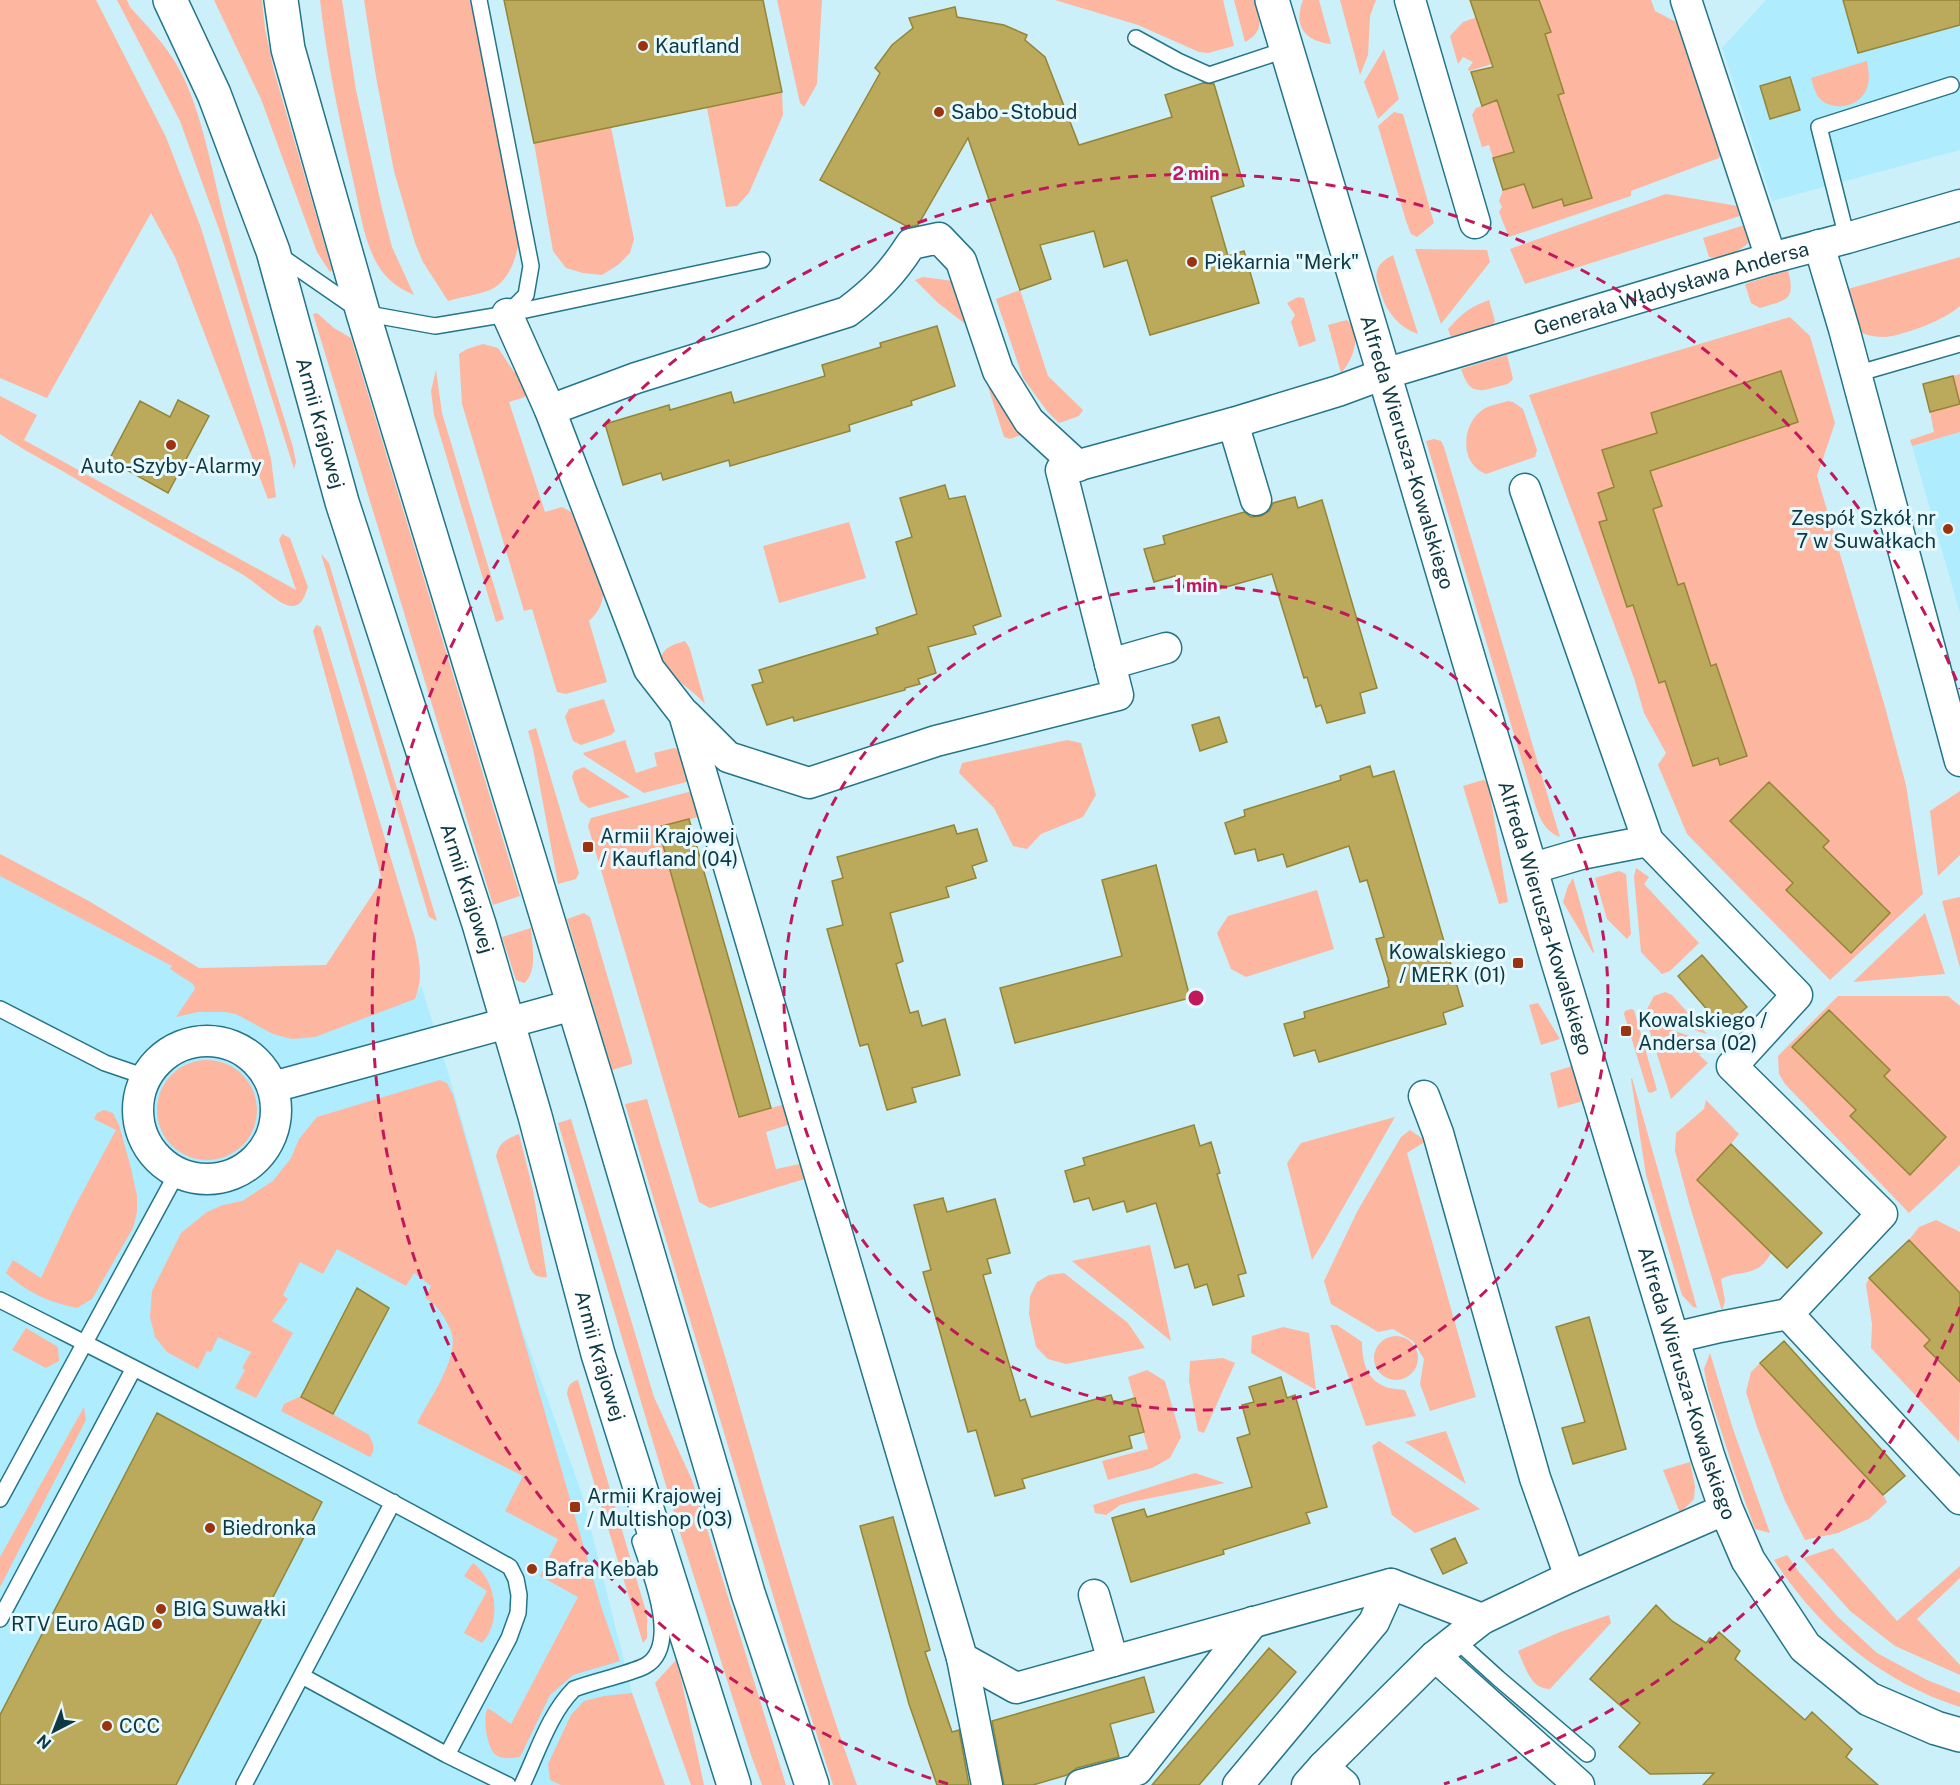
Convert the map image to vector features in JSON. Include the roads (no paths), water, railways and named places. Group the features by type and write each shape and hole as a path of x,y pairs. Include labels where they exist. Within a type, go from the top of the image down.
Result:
{"main road":[{"name":"Armii Krajowej","path":"170,0 214,94 273,251 342,502 478,924 535,1116 598,1354 734,1785"},
{"path":"281,0 288,49 363,313 748,1593 812,1785"},
{"name":"Alfreda Wierusza-Kowalskiego","path":"1272,0 1530,869 1708,1457 1726,1509 1748,1560 1805,1647 1869,1699 1936,1728 1960,1735"}],"street":[{"path":"1410,0 1475,223"},
{"path":"1686,0 1772,258"},
{"name":"Generała Władysława Andersa","path":"1078,466 1233,423 1338,391 1384,374 1772,258 1960,205"},
{"path":"550,410 636,378 847,312 873,292 898,266 911,244 939,238 961,261 999,371 1029,421 1078,466"},
{"path":"1818,245 1856,374 1960,761"},
{"path":"507,314 550,410 648,669 684,714 728,757 809,783 936,741 1118,694 1061,470 1078,466"},
{"path":"1233,423 1256,500"},
{"path":"1525,489 1648,841 1797,995 1732,1066 1882,1214 1788,1314 1673,1338"},
{"path":"1110,664 1166,648"},
{"path":"684,714 962,1658 987,1785"},
{"path":"1530,869 1581,854 1648,841"},
{"path":"273,1087 573,1005"},
{"path":"213,1041 229,1044 250,1056 266,1073 273,1087 277,1107 275,1128 267,1147 254,1163 237,1174 217,1180 197,1179 177,1173 161,1163 149,1149 141,1132 138,1113 140,1095 146,1077 167,1053 181,1046 213,1041"},
{"path":"1424,1096 1437,1133 1535,1478 1570,1577"},
{"path":"1788,1314 1960,1499"},
{"path":"1325,1779 1446,1648 1482,1619 1570,1577 1726,1509"},
{"path":"962,1658 1016,1688 1391,1584 1482,1619"},
{"path":"1238,1785 1374,1622 1391,1584"},
{"path":"1094,1595 1113,1661"},
{"path":"1081,1785 1137,1770 1252,1622"},
{"path":"1446,1648 1579,1785"}],"lane":[{"path":"479,0 531,266 526,295 507,314"},
{"path":"1136,38 1178,62 1209,75 1288,50"},
{"path":"1847,238 1819,127 1951,85"},
{"path":"273,251 363,313 435,326 507,314 762,260"},
{"path":"1856,374 1960,344"},
{"path":"0,1009 105,1063 146,1077"},
{"path":"0,1499 177,1173"},
{"path":"0,1300 393,1502 510,1567 516,1579 519,1595 518,1613 509,1638 447,1755"},
{"path":"598,1354 601,1399 621,1475"},
{"path":"0,1619 134,1368"},
{"path":"244,1785 393,1502"},
{"path":"522,1785 549,1727 566,1697 574,1689 647,1665 660,1649 663,1626 661,1615 636,1528"},
{"path":"1446,1648 1498,1678 1587,1754"},
{"path":"302,1676 447,1755 508,1785"}],"place":[{"name":"Kaufland","path":"643,46"},
{"name":"Sabo - Stobud","path":"939,112"},
{"name":"Piekarnia \"Merk\"","path":"1192,262"},
{"name":"Auto-Szyby-Alarmy","path":"171,445"},
{"name":"Zespół Szkół nr 7 w Suwałkach","path":"1948,529"},
{"name":"Armii Krajowej / Kaufland (04)","path":"588,847"},
{"name":"Kowalskiego / MERK (01)","path":"1518,963"},
{"name":"Kowalskiego / Andersa (02)","path":"1626,1031"},
{"name":"Armii Krajowej / Multishop (03)","path":"575,1507"},
{"name":"Biedronka","path":"210,1528"},
{"name":"Bafra Kebab","path":"532,1569"},
{"name":"BIG Suwałki","path":"161,1609"},
{"name":"RTV Euro AGD","path":"157,1624"},
{"name":"CCC","path":"107,1726"}]}
